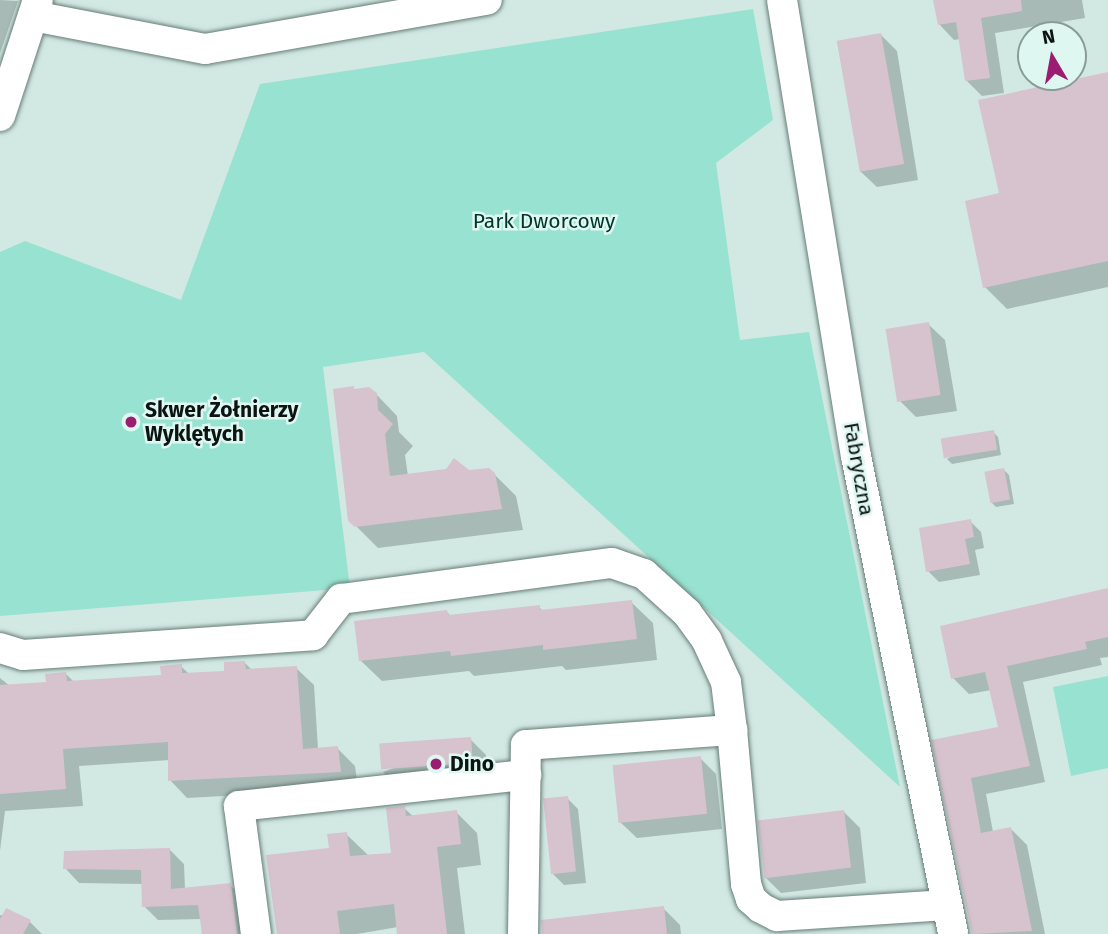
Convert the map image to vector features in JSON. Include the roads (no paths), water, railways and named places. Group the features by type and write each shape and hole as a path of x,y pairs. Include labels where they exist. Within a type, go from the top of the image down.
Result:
{"street":[{"path":"0,116 36,8 205,48 487,0"},
{"name":"Fabryczna","path":"782,0 856,456 921,787 953,934"},
{"path":"0,648 23,656 313,635 341,599 612,563 644,574 687,613 707,641 726,682 746,884 751,899 777,916 947,905"},
{"path":"523,934 526,745 732,730"},
{"path":"256,934 239,806 526,775"}],"place":[{"name":"Skwer Żołnierzy Wyklętych","path":"131,422"},
{"name":"Dino","path":"436,764"}],"park label":[{"name":"Park Dworcowy","path":"544,221"}]}
